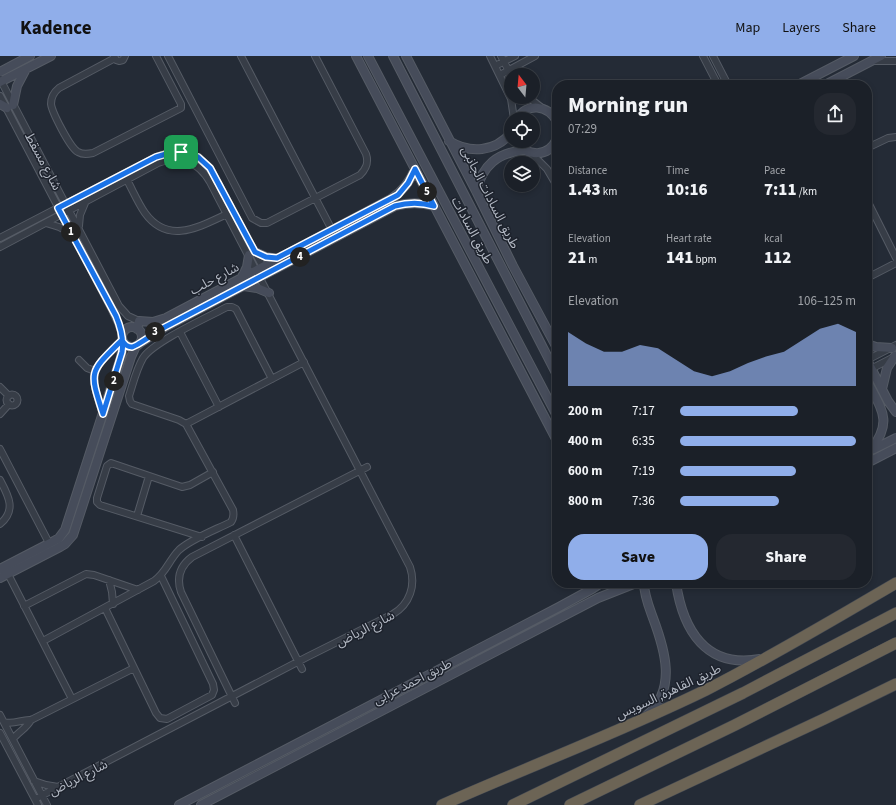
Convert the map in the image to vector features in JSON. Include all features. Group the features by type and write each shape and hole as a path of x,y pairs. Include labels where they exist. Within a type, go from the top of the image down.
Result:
{"highway":[{"name":"طريق القاهرة, السويس","path":"442,805 642,720 706,690 771,656 896,583"},
{"path":"513,805 731,699 896,613"},
{"path":"570,805 742,722 896,643"},
{"path":"640,805 896,684"}],"street":[{"path":"0,72 30,56"},
{"path":"0,81 51,56"},
{"path":"125,56 123,60 120,61 118,61 115,57 60,88 55,92 52,98 51,104 53,110 72,147 79,153 93,153 181,108 181,104 156,56"},
{"path":"168,56 252,218 262,223 267,222 360,175 365,170 368,159 315,56"},
{"path":"241,56 332,230"},
{"path":"356,56 552,431"},
{"name":"طريق السادات","path":"368,56 552,406"},
{"name":"طريق السادات","path":"392,56 552,365"},
{"path":"401,74 405,56"},
{"name":"طريق السادات الجانبى","path":"405,56 552,337"},
{"path":"490,56 511,99 514,112"},
{"path":"495,66 503,59 515,56"},
{"path":"516,68 535,56"},
{"path":"704,56 716,80"},
{"path":"713,56 725,80"},
{"path":"808,80 854,56"},
{"path":"835,80 881,56"},
{"path":"503,59 508,68"},
{"path":"871,61 896,61"},
{"path":"7,106 26,69"},
{"path":"500,75 504,74"},
{"name":"شارع مسقط","path":"0,81 7,106 58,208 116,316 122,340"},
{"path":"371,85 387,92 384,101 384,109"},
{"path":"412,94 430,102"},
{"name":"شارع مسقط","path":"0,96 70,210 119,306 138,325"},
{"path":"537,104 552,115"},
{"path":"522,112 528,109 542,108"},
{"path":"872,146 888,138 896,137"},
{"path":"449,141 464,148 481,150 496,145 504,140"},
{"path":"476,190 482,173 495,160 513,151 544,152 552,145"},
{"path":"524,148 547,169 552,178"},
{"path":"0,238 156,157 173,152 190,154 201,160 210,168 252,254 242,277"},
{"path":"0,247 158,163 167,160 184,160 200,168 206,174 227,214 252,254 277,258"},
{"name":"شارع حلب","path":"138,344 165,327 244,286 277,258 398,195 408,183 415,169"},
{"path":"127,180 146,215 164,228 185,231 196,228 227,214"},
{"name":"شارع حلب","path":"138,325 166,318 242,277 261,272 395,206 418,202 434,206"},
{"path":"79,228 80,215 85,203"},
{"path":"872,210 896,258"},
{"path":"46,223 60,227 72,233"},
{"path":"493,250 498,236"},
{"name":"شارع الرياض","path":"36,802 42,795 234,700 299,662 398,612 405,603 412,589 413,578 410,567 269,293 252,254"},
{"path":"872,275 896,263"},
{"path":"244,286 257,288 269,293"},
{"path":"43,642 161,576 174,556 183,546 230,522 234,517 233,510 186,424 179,420 132,404 129,398 140,364 148,352 159,343 227,307 232,307 236,310 272,379"},
{"path":"72,699 24,606 4,576 60,547 73,535 131,357 142,336 138,325 128,328 122,340 101,362 95,371 94,382 103,414"},
{"path":"180,332 219,407"},
{"path":"122,340 130,347 138,344"},
{"path":"0,569 59,538 67,525 121,357 122,340"},
{"path":"872,346 894,347"},
{"path":"872,358 894,347"},
{"path":"872,368 895,356"},
{"path":"882,389 884,375 895,356"},
{"path":"79,360 87,368 95,371"},
{"path":"186,424 304,362"},
{"path":"872,374 896,412"},
{"path":"0,387 9,396 14,395 18,400 15,405 9,404"},
{"path":"872,394 880,407 884,420 882,434 872,448"},
{"path":"9,396 7,399 9,404"},
{"path":"0,414 9,404"},
{"path":"872,450 896,438"},
{"path":"872,460 896,448"},
{"path":"0,449 49,544"},
{"path":"202,537 100,505 97,502 97,498 107,466 110,464 185,487 213,472"},
{"path":"234,700 181,592 178,579 179,572 187,561 234,535 367,467"},
{"path":"137,516 149,476"},
{"path":"0,480 9,497 10,504 6,516 0,524"},
{"path":"234,535 302,669"},
{"path":"24,606 86,574 94,575 138,590"},
{"path":"104,608 158,716 163,719 167,719 212,695 214,690 213,684 161,576"},
{"path":"108,580 112,592 113,604"},
{"name":"طريق احمد عرابى","path":"179,805 593,588"},
{"name":"طريق احمد عرابى","path":"201,805 296,754 598,598 623,588"},
{"path":"642,720 653,710 661,698 664,688 666,668 663,648 647,601 645,588"},
{"path":"677,588 685,621 702,645 719,656 735,660 753,660 771,656"},
{"path":"559,607 563,616"},
{"path":"4,722 13,723 31,720 134,668"},
{"path":"0,715 47,805"},
{"path":"13,739 18,732 28,725 31,720"},
{"path":"0,732 36,802"},
{"path":"291,746 296,754"},
{"path":"34,781 58,787"}],"route":[{"path":"181,152 173,152 156,157 58,208 116,316 122,335 123,343 122,352 103,414 94,382 95,371 101,362 122,340 123,343 125,345 130,347 138,346 140,342 152,334 395,206 418,202 434,206 415,169 404,190 398,195 277,258 266,257 255,252 210,168 198,157 181,152"}]}
